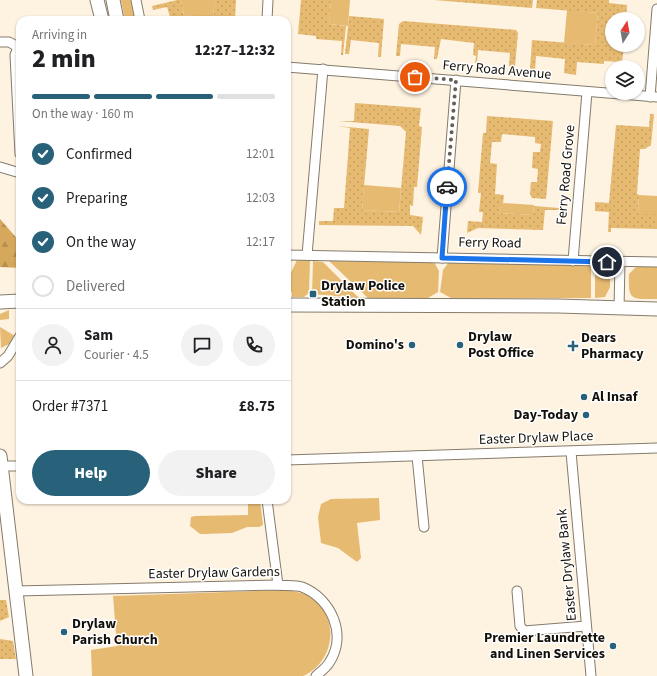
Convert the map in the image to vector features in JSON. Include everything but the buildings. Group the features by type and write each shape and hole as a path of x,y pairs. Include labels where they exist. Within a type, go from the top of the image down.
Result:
{"main road":[{"path":"97,0 101,16"},
{"path":"112,0 116,16"},
{"path":"0,302 16,301"},
{"path":"291,305 558,306 657,309"},
{"path":"0,463 26,676"}],"street":[{"path":"136,0 139,16"},
{"path":"267,16 268,0"},
{"path":"653,97 657,9"},
{"path":"0,42 9,42 16,46"},
{"path":"16,53 16,75"},
{"name":"Ferry Road Avenue","path":"291,67 653,97"},
{"path":"307,255 323,69"},
{"path":"442,258 456,80"},
{"name":"Ferry Road Grove","path":"573,261 586,92"},
{"path":"0,167 16,172"},
{"name":"Ferry Road","path":"291,255 657,262"},
{"path":"619,309 620,262"},
{"path":"0,363 8,356 16,343"},
{"name":"Easter Drylaw Place","path":"291,460 571,452 620,448 657,448"},
{"name":"Easter Drylaw Bank","path":"571,452 591,676"},
{"path":"417,456 424,527"},
{"path":"0,463 16,465"},
{"path":"268,504 278,585"},
{"name":"Easter Drylaw Gardens","path":"16,591 278,585 301,587 316,594 328,607 335,622 336,643 329,662 316,676"},
{"path":"517,591 520,626 524,631 586,626"}],"shaded area":[{"path":"121,0 132,0 135,16 124,16"},
{"path":"181,0 215,0 213,16 184,15"},
{"path":"181,0 184,15 194,16 170,16 167,7 153,10 152,6"},
{"path":"215,0 236,0 235,16 213,16"},
{"path":"301,0 331,0 329,24 346,26 343,55 341,55 342,41 316,39 316,36 298,34"},
{"path":"331,0 350,0 348,26 329,24"},
{"path":"434,0 533,0 532,8"},
{"path":"537,0 609,0 609,3 627,5 626,12 605,12 605,52 623,52 622,60 605,60 604,64 577,62 576,75 564,73 565,59 536,56 535,70 530,69 532,40 595,45 598,13 536,8"},
{"path":"567,10 598,13 595,45 564,43"},
{"path":"349,16 384,19 381,57 378,57 379,43 351,40 349,54 345,54"},
{"path":"403,21 516,30 518,33 515,66 509,66 510,53 478,50 477,63 475,63 476,56 473,55 474,43 441,39 437,59 434,59 435,47 401,44 400,56 396,56 399,24"},
{"path":"355,103 421,108 419,126 422,127 417,187 414,187 413,206 410,205 410,215 423,217 421,235 413,226 319,225 319,221 333,221 334,208 344,208 350,128 337,126 369,129 362,210 399,212 406,132 400,126 339,121 354,121"},
{"path":"650,114 654,114 651,145 645,149 640,149 637,194 639,195 638,214 657,214 657,229 611,228 611,232 608,232 609,212 595,211 595,202 609,203 616,125 649,127"},
{"path":"487,116 553,121 546,199 532,198 530,194 531,182 537,182 538,169 532,168 533,152 540,152 541,144 535,143 535,137 502,134 501,142 492,142 490,163 497,164 495,194 504,195 503,203 498,213 533,215 534,206 559,208 559,210 545,210 543,230 478,228 467,233 468,221 482,222 483,212 479,212 481,193 478,193 483,133 486,133"},
{"path":"364,185 401,188 399,212 362,210"},
{"path":"639,195 657,196 657,214 638,214"},
{"path":"503,203 534,205 533,215 498,213"},
{"path":"297,260 310,261 309,293 304,297 292,297 291,273"},
{"path":"313,261 323,262 359,298 312,294"},
{"path":"329,261 434,262 439,271 438,292 428,298 368,298"},
{"path":"449,262 591,265 591,298 451,298 440,292 443,270"},
{"path":"638,265 657,266 657,299 636,298 631,294 629,289 629,274"},
{"path":"595,266 605,268 610,273 610,287 605,297 595,298"},
{"path":"9,310 9,319 0,320 0,314"},
{"path":"0,327 15,336 11,343 1,348"},
{"path":"379,498 380,520 357,523 361,558 357,562 338,548 321,543 318,517 321,504 331,499"},
{"path":"248,504 260,504 263,525 259,527 247,527 232,533 204,534 200,534 190,526 191,517 195,516 248,515"},
{"path":"283,590 302,593 312,598 321,607 327,617 330,628 330,640 322,661 313,670 303,676 92,676 91,650 117,646 113,596"},
{"path":"0,600 6,600 9,617 0,621"},
{"path":"0,639 13,641 16,659 0,659"}],"green space":[{"path":"0,219 16,237 16,268 0,267"}],"way so far":[{"path":"415,77 456,80 447,187"}],"place":[{"name":"Drylaw Police Station","path":"313,294"},
{"name":"Domino's","path":"412,345"},
{"name":"Drylaw Post Office","path":"460,345"},
{"name":"Dears Pharmacy","path":"573,346"},
{"name":"Al Insaf","path":"584,397"},
{"name":"Day-Today","path":"586,415"},
{"name":"Drylaw Parish Church","path":"64,632"},
{"name":"Premier Laundrette and Linen Services","path":"613,646"}],"route":[{"path":"447,187 442,258 607,262"}]}
